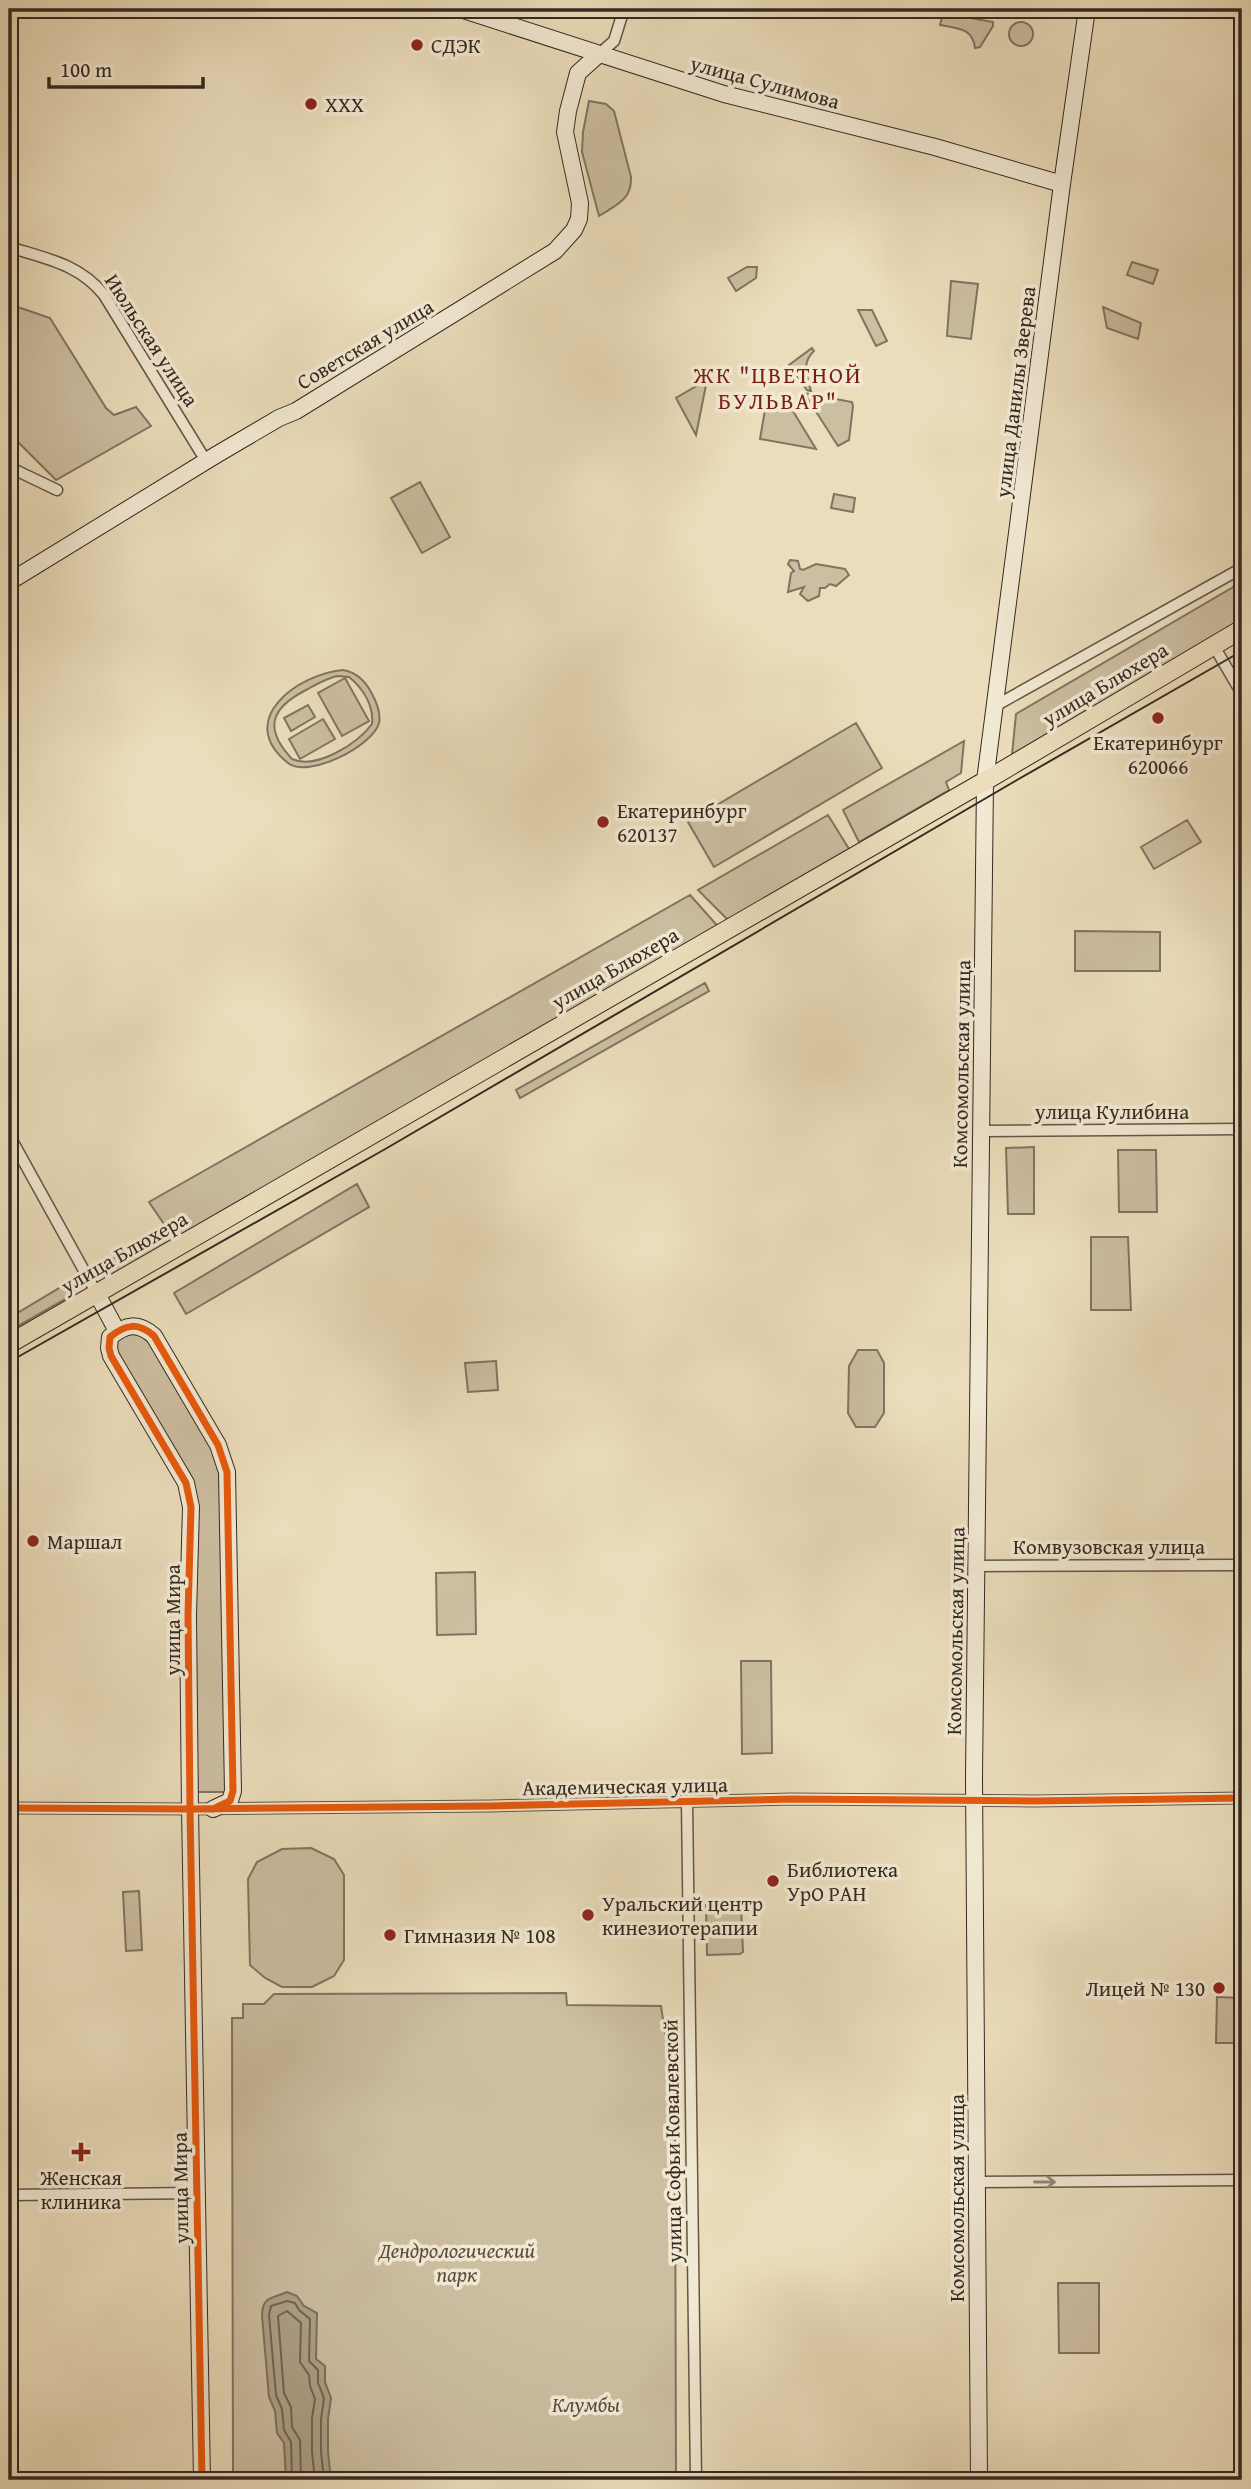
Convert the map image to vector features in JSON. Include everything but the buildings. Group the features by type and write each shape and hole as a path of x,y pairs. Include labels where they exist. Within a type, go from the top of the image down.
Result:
{"main road":[{"name":"улица Сулимова","path":"460,9 723,94 935,147 1062,184"},
{"name":"улица Данилы Зверева","path":"985,781 1087,9"},
{"name":"Советская улица","path":"9,582 547,258 566,241 578,224 580,211 565,124 578,73 598,55"},
{"name":"улица Блюхера","path":"9,1345 985,781 1242,629"},
{"name":"Комсомольская улица","path":"979,2480 974,1799 985,781"},
{"path":"97,1294 117,1331 126,1326 137,1325 154,1336 218,1445 227,1472 233,1791 230,1801 213,1809"},
{"name":"улица Мира","path":"117,1331 110,1337 108,1348 111,1356 178,1467 190,1493 190,1809 202,2480"}],"street":[{"path":"598,55 614,41 624,9"},
{"name":"Июльская улица","path":"9,247 68,266 90,278 104,295 206,461"},
{"path":"9,467 57,490"},
{"path":"995,706 1242,568"},
{"path":"1214,646 1242,694"},
{"name":"улица Кулибина","path":"981,1131 1242,1129"},
{"path":"9,1135 97,1294"},
{"name":"Комвузовская улица","path":"977,1566 1242,1565"},
{"name":"Академическая улица","path":"9,1808 213,1809 792,1799 1034,1801 1242,1798"},
{"name":"улица Софьи Ковалевской","path":"687,1802 696,2480"},
{"path":"976,2182 1242,2180"},
{"path":"9,2195 198,2193"}],"green space":[{"path":"943,13 993,22 993,26 980,47 975,48 968,33 940,25"},
{"path":"1021,22 1029,26 1033,34 1029,42 1021,46 1013,42 1009,34 1013,26"},
{"path":"589,101 606,104 614,111 631,177 626,197 599,216 582,152"},
{"path":"1132,262 1158,270 1153,284 1127,275"},
{"path":"747,267 757,267 756,278 736,291 728,278"},
{"path":"951,281 978,284 971,339 947,336"},
{"path":"9,304 50,318 106,408 114,415 136,407 151,426 56,480 18,442 9,440"},
{"path":"1103,307 1141,323 1138,339 1107,328"},
{"path":"858,310 872,310 887,341 876,346"},
{"path":"812,348 814,351 806,365 811,391 807,390 789,365"},
{"path":"707,380 696,435 676,398"},
{"path":"804,393 852,402 849,440 838,446"},
{"path":"785,398 816,449 760,439 766,404"},
{"path":"420,482 450,537 422,553 391,498"},
{"path":"834,494 855,498 853,512 831,508"},
{"path":"790,560 798,561 800,569 803,570 816,564 845,569 849,575 836,586 830,584 820,588 819,596 808,601 800,594 804,587 788,592 791,573 794,571 788,564"},
{"path":"1242,582 1242,622 1012,755 1016,714"},
{"path":"343,670 360,678 375,699 379,723 365,741 339,758 310,767 297,767 288,763 273,747 267,731 270,716 278,702 292,690 326,673","holes":["337,676 349,677 359,686 366,698 372,724 357,739 325,758 313,761 292,759 277,738 274,728 279,712 294,697 321,682"]},
{"path":"345,678 369,721 342,736 318,693"},
{"path":"308,705 315,717 291,731 284,718"},
{"path":"323,719 335,739 300,759 289,739"},
{"path":"856,723 882,768 714,867 688,822"},
{"path":"964,741 961,773 946,782 949,790 859,842 843,810"},
{"path":"828,815 854,857 734,926 698,890"},
{"path":"1187,820 1201,842 1154,869 1141,847"},
{"path":"690,895 723,932 110,1285 99,1267 166,1227 149,1202"},
{"path":"1075,931 1160,932 1160,971 1075,971"},
{"path":"705,983 709,991 520,1098 516,1090"},
{"path":"1034,1147 1034,1214 1008,1214 1006,1148"},
{"path":"1118,1150 1156,1150 1157,1212 1119,1212"},
{"path":"357,1184 369,1207 186,1314 174,1293"},
{"path":"1091,1237 1128,1237 1131,1310 1091,1310"},
{"path":"66,1284 72,1295 9,1331 9,1318"},
{"path":"137,1325 218,1445 233,1786 224,1792 191,1792 191,1507 178,1467 110,1337"},
{"path":"858,1350 877,1350 884,1363 884,1413 875,1427 856,1427 848,1413 849,1366"},
{"path":"496,1361 498,1390 468,1392 465,1363"},
{"path":"475,1572 476,1634 437,1635 436,1573"},
{"path":"741,1661 771,1661 772,1753 742,1754"},
{"path":"311,1848 334,1859 344,1875 344,1960 334,1976 312,1987 282,1987 265,1978 250,1965 248,1879 257,1862 282,1849"},
{"path":"139,1891 142,1950 126,1951 123,1892"},
{"path":"706,1904 741,1907 743,1952 707,1955"},
{"name":"Дендрологический парк","path":"566,1993 567,2005 661,2006 675,2099 676,2480 233,2480 232,2018 243,2018 243,2004 264,2004 274,1994"},
{"path":"1217,1997 1242,1998 1242,2043 1216,2043"},
{"path":"1058,2283 1099,2283 1099,2353 1059,2353"}],"water":[{"path":"287,2292 297,2296 304,2306 317,2313 316,2359 325,2366 325,2382 331,2398 328,2452 331,2480 286,2480 284,2443 277,2433 275,2411 269,2397 262,2310 266,2301"}],"tram line":[{"path":"9,1362 387,1148 1242,651"}],"cycle path":[{"path":"202,2480 190,1809 188,1615 191,1507 186,1483 111,1356 110,1337 121,1329 132,1326 143,1328 154,1336 218,1445 227,1472 233,1791 230,1801 213,1809"},
{"path":"9,1808 491,1806 791,1799 1034,1801 1242,1798"}],"place":[{"name":"СДЭК","path":"417,45"},
{"name":"XXX","path":"311,104"},
{"name":"Екатеринбург 620066","path":"1158,718"},
{"name":"Екатеринбург 620137","path":"603,822"},
{"name":"Маршал","path":"33,1541"},
{"name":"Библиотека УрО РАН","path":"773,1881"},
{"name":"Уральский центр кинезиотерапии","path":"588,1915"},
{"name":"Гимназия № 108","path":"390,1935"},
{"name":"Лицей № 130","path":"1219,1988"},
{"name":"Женская клиника","path":"81,2152"}],"district":[{"name":"ЖК \"ЦВЕТНОЙ БУЛЬВАР\"","path":"778,387"}],"park label":[{"name":"Клумбы","path":"586,2404"}]}
